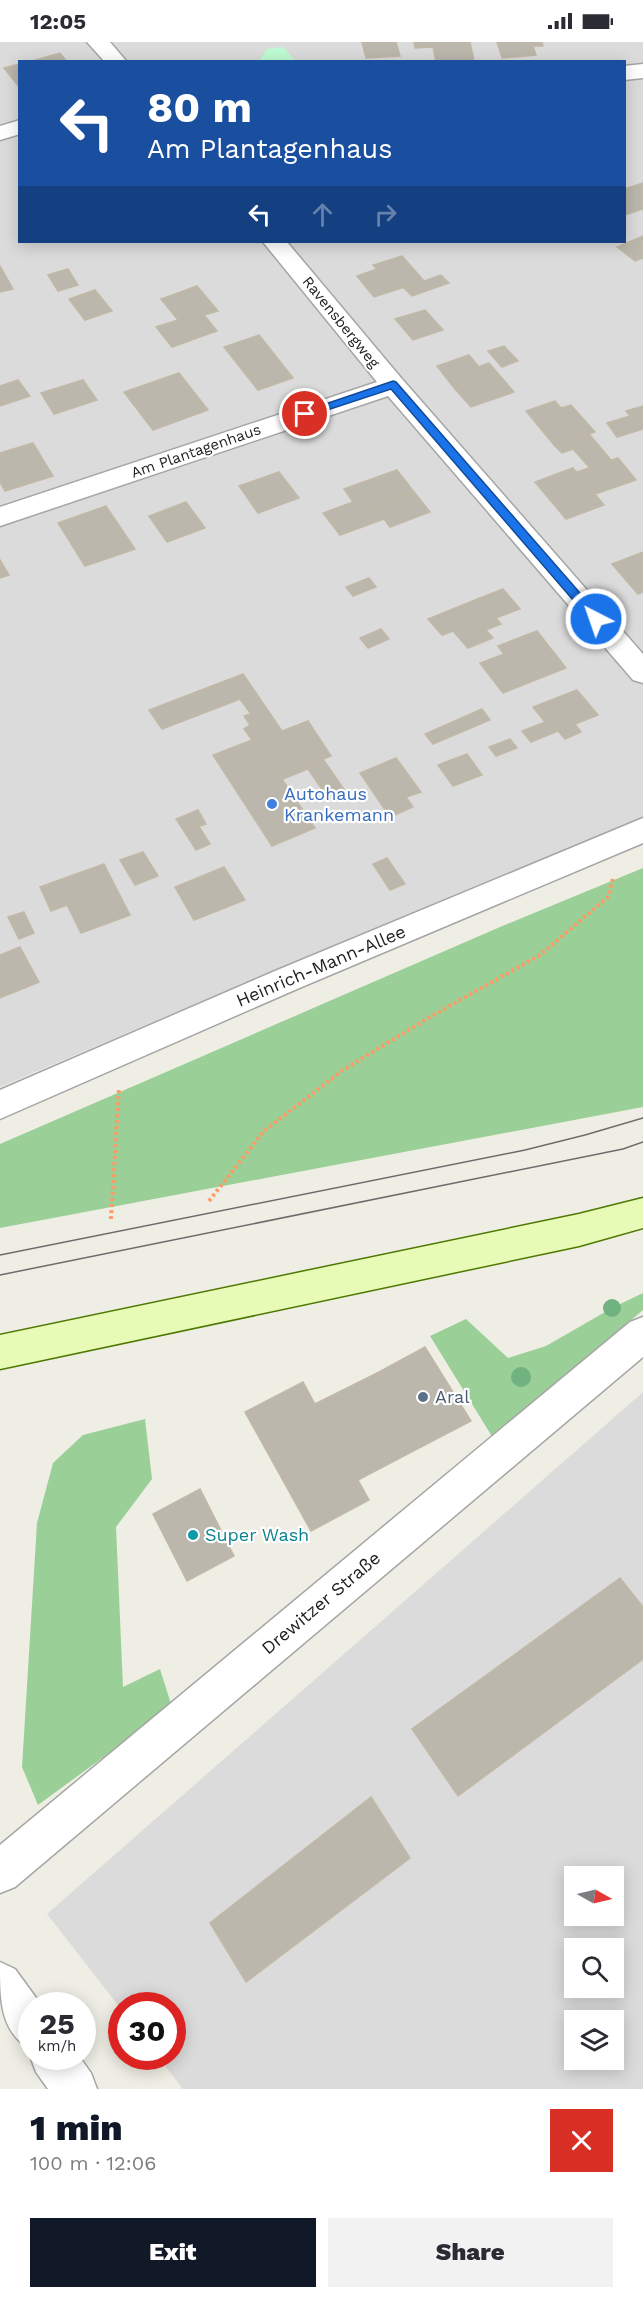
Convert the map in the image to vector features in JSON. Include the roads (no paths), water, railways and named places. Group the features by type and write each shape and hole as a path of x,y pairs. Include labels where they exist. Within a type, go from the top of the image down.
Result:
{"main road":[{"path":"0,1352 579,1230 643,1213"}],"street":[{"path":"98,42 115,60"},
{"path":"626,73 643,71"},
{"path":"0,133 18,128"},
{"name":"Ravensbergweg","path":"276,243 393,385 643,673"},
{"name":"Am Plantagenhaus","path":"0,517 393,385"},
{"name":"Heinrich-Mann-Allee","path":"0,1105 636,833"},
{"name":"Drewitzer Straße","path":"0,1872 643,1334"},
{"path":"0,1984 18,2009"},
{"path":"62,2070 75,2089"}],"tram line":[{"path":"0,1255 525,1150 643,1118"},
{"path":"0,1275 623,1149 643,1142"}],"place":[{"name":"Autohaus Krankemann","path":"272,804"},
{"name":"Aral","path":"423,1397"},
{"name":"Super Wash","path":"193,1535"}]}
